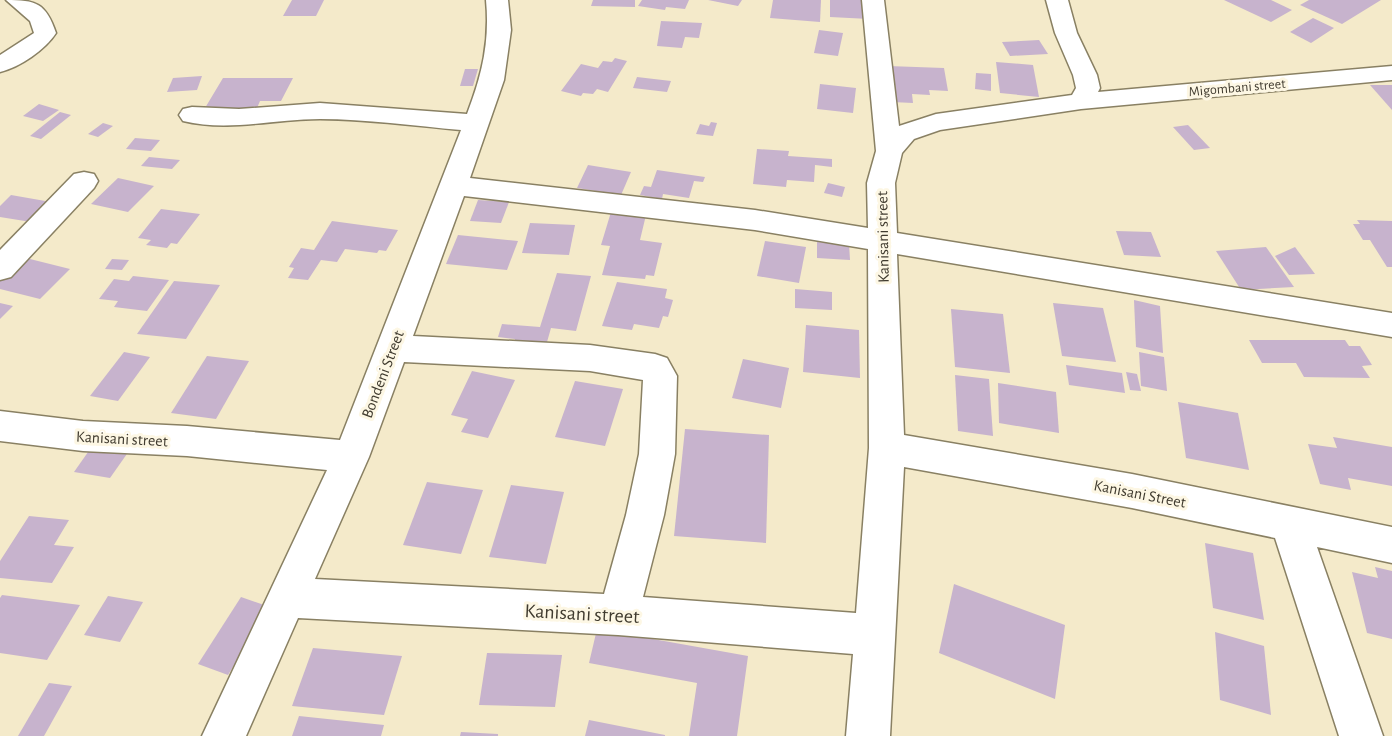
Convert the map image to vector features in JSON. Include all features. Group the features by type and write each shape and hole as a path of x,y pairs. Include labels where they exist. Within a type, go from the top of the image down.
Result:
{"street":[{"path":"0,64 40,40 45,33 40,18 17,0"},
{"name":"Bondeni Street","path":"224,736 351,457 454,185 492,80 500,30 497,0"},
{"path":"873,0 889,151"},
{"path":"889,151 905,133 936,122 1082,101 1088,88 1085,75 1066,33 1057,0"},
{"name":"Migombani street","path":"1082,101 1392,73"},
{"path":"192,115 239,117 320,111 476,123"},
{"name":"Kanisani street","path":"868,736 887,448 881,183 889,151"},
{"path":"0,269 84,181"},
{"path":"454,185 755,220 1392,325"},
{"path":"392,348 590,358 641,364 655,368 660,376 657,454 645,515 618,615"},
{"name":"Kanisani street","path":"0,426 83,436 187,441 351,457"},
{"name":"Kanisani Street","path":"887,448 1132,491 1392,545"},
{"path":"1288,523 1319,607 1361,736"},
{"name":"Kanisani street","path":"288,598 618,615 875,635"}],"building":[{"path":"292,0 324,0 316,16 283,16"},
{"path":"593,0 635,0 635,7 591,6"},
{"path":"642,0 689,0 685,9 666,7 665,10 638,6"},
{"path":"708,0 742,0 738,6"},
{"path":"773,0 821,0 820,22 770,18"},
{"path":"830,0 868,0 869,19 830,17"},
{"path":"1224,0 1271,0 1292,10 1271,22"},
{"path":"1309,0 1381,0 1342,24 1300,5"},
{"path":"1313,18 1334,28 1311,43 1290,32"},
{"path":"661,21 702,23 699,38 685,37 682,48 657,46"},
{"path":"819,30 843,33 838,56 814,53"},
{"path":"1039,40 1048,54 1010,56 1002,42"},
{"path":"615,58 627,61 608,92 597,89 593,94 583,93 581,96 561,91 581,64 598,68 603,61 612,62"},
{"path":"996,62 1033,65 1039,97 1000,93"},
{"path":"888,66 944,68 948,91 929,90 930,95 912,94 913,103 892,102"},
{"path":"465,69 478,69 473,86 460,86"},
{"path":"976,73 991,74 991,91 975,89"},
{"path":"202,76 197,90 167,92 173,78"},
{"path":"637,77 671,81 667,92 633,88"},
{"path":"223,78 293,78 281,101 260,101 257,108 205,108"},
{"path":"820,84 856,88 853,113 817,109"},
{"path":"1370,85 1392,85 1392,110"},
{"path":"39,104 59,110 43,121 23,116"},
{"path":"60,112 71,115 41,139 30,136"},
{"path":"711,122 717,123 713,136 696,134 700,124 709,126"},
{"path":"103,123 113,126 98,137 88,134"},
{"path":"1188,125 1210,148 1194,150 1173,127"},
{"path":"135,138 160,140 151,151 126,149"},
{"path":"757,149 789,151 788,156 832,159 832,167 815,165 814,182 787,180 786,187 753,184"},
{"path":"149,157 180,160 172,169 141,166"},
{"path":"588,165 631,172 621,195 577,188"},
{"path":"657,170 705,177 703,182 694,181 689,198 663,194 662,199 640,195 644,186 651,187"},
{"path":"118,178 154,186 128,212 91,204"},
{"path":"828,183 845,187 842,197 824,193"},
{"path":"11,195 51,202 31,222 0,217 0,206"},
{"path":"478,200 509,202 501,223 470,221"},
{"path":"161,209 200,214 177,244 171,243 167,248 146,245 151,240 138,238"},
{"path":"611,212 646,215 640,240 662,243 654,276 646,275 645,279 602,275 610,246 601,245"},
{"path":"1357,220 1392,221 1392,267 1387,267 1370,240 1363,240 1353,224 1360,224"},
{"path":"332,221 398,230 386,251 379,250 377,253 345,249 337,262 321,260 308,280 288,278 294,268 289,267 301,248 314,250"},
{"path":"530,223 575,225 569,255 522,253"},
{"path":"1116,231 1151,232 1161,257 1124,255"},
{"path":"458,235 518,241 507,270 446,264"},
{"path":"765,241 806,247 799,283 757,276"},
{"path":"817,242 849,244 850,260 817,258"},
{"path":"1266,247 1294,287 1241,290 1216,251"},
{"path":"1295,247 1315,274 1289,275 1275,256"},
{"path":"22,257 70,269 40,299 0,289 0,278"},
{"path":"112,259 129,260 122,270 105,269"},
{"path":"557,273 591,276 576,331 551,328 545,349 513,347 515,339 498,337 502,324 540,327"},
{"path":"133,276 169,280 147,311 114,307 118,301 99,299 114,279 129,281"},
{"path":"174,281 220,285 186,339 137,334"},
{"path":"617,282 667,289 665,298 673,300 668,317 663,316 659,328 634,324 632,330 602,326"},
{"path":"795,289 832,292 832,310 795,308"},
{"path":"1134,300 1160,306 1163,353 1136,347"},
{"path":"0,303 13,306 0,319"},
{"path":"1053,303 1103,308 1116,362 1062,356"},
{"path":"951,309 1003,314 1010,373 955,367"},
{"path":"806,325 859,330 860,378 803,372"},
{"path":"1249,340 1345,340 1349,346 1360,346 1372,365 1362,366 1370,378 1304,377 1296,363 1262,363"},
{"path":"124,352 150,357 118,401 90,396"},
{"path":"1139,352 1164,357 1167,391 1141,386"},
{"path":"207,356 249,361 216,419 171,413"},
{"path":"743,359 789,368 781,408 732,398"},
{"path":"1066,365 1122,373 1125,393 1069,385"},
{"path":"472,371 515,380 488,438 461,432 468,419 451,415"},
{"path":"1126,372 1137,374 1141,391 1130,390"},
{"path":"955,375 989,379 993,436 958,431"},
{"path":"575,381 623,389 605,446 555,437"},
{"path":"998,383 1056,392 1059,433 999,423"},
{"path":"1178,402 1238,413 1249,470 1186,458"},
{"path":"685,429 769,435 766,543 674,536"},
{"path":"1333,437 1392,447 1392,486 1348,478 1351,490 1320,484 1308,444 1337,448"},
{"path":"93,445 129,451 110,478 74,472"},
{"path":"427,482 483,490 461,554 403,545"},
{"path":"511,485 564,492 546,564 489,557"},
{"path":"29,516 69,520 54,545 74,547 52,583 0,578 0,561"},
{"path":"1205,543 1253,553 1264,620 1213,608"},
{"path":"1375,567 1392,571 1392,639 1367,633 1352,572 1378,578"},
{"path":"954,584 1065,625 1055,699 939,653"},
{"path":"2,595 80,605 47,660 0,653 0,598"},
{"path":"108,596 143,602 120,642 84,635"},
{"path":"241,597 270,607 228,675 198,664"},
{"path":"597,629 748,656 737,736 689,736 697,683 589,663"},
{"path":"1215,632 1264,646 1271,715 1220,700"},
{"path":"313,648 402,656 384,715 292,706"},
{"path":"487,653 562,655 555,707 479,705"},
{"path":"49,683 72,686 44,736 18,736"},
{"path":"299,716 384,725 381,736 292,736"},
{"path":"589,720 665,735 665,736 585,736"},
{"path":"461,732 498,734 498,736 460,736"}]}
